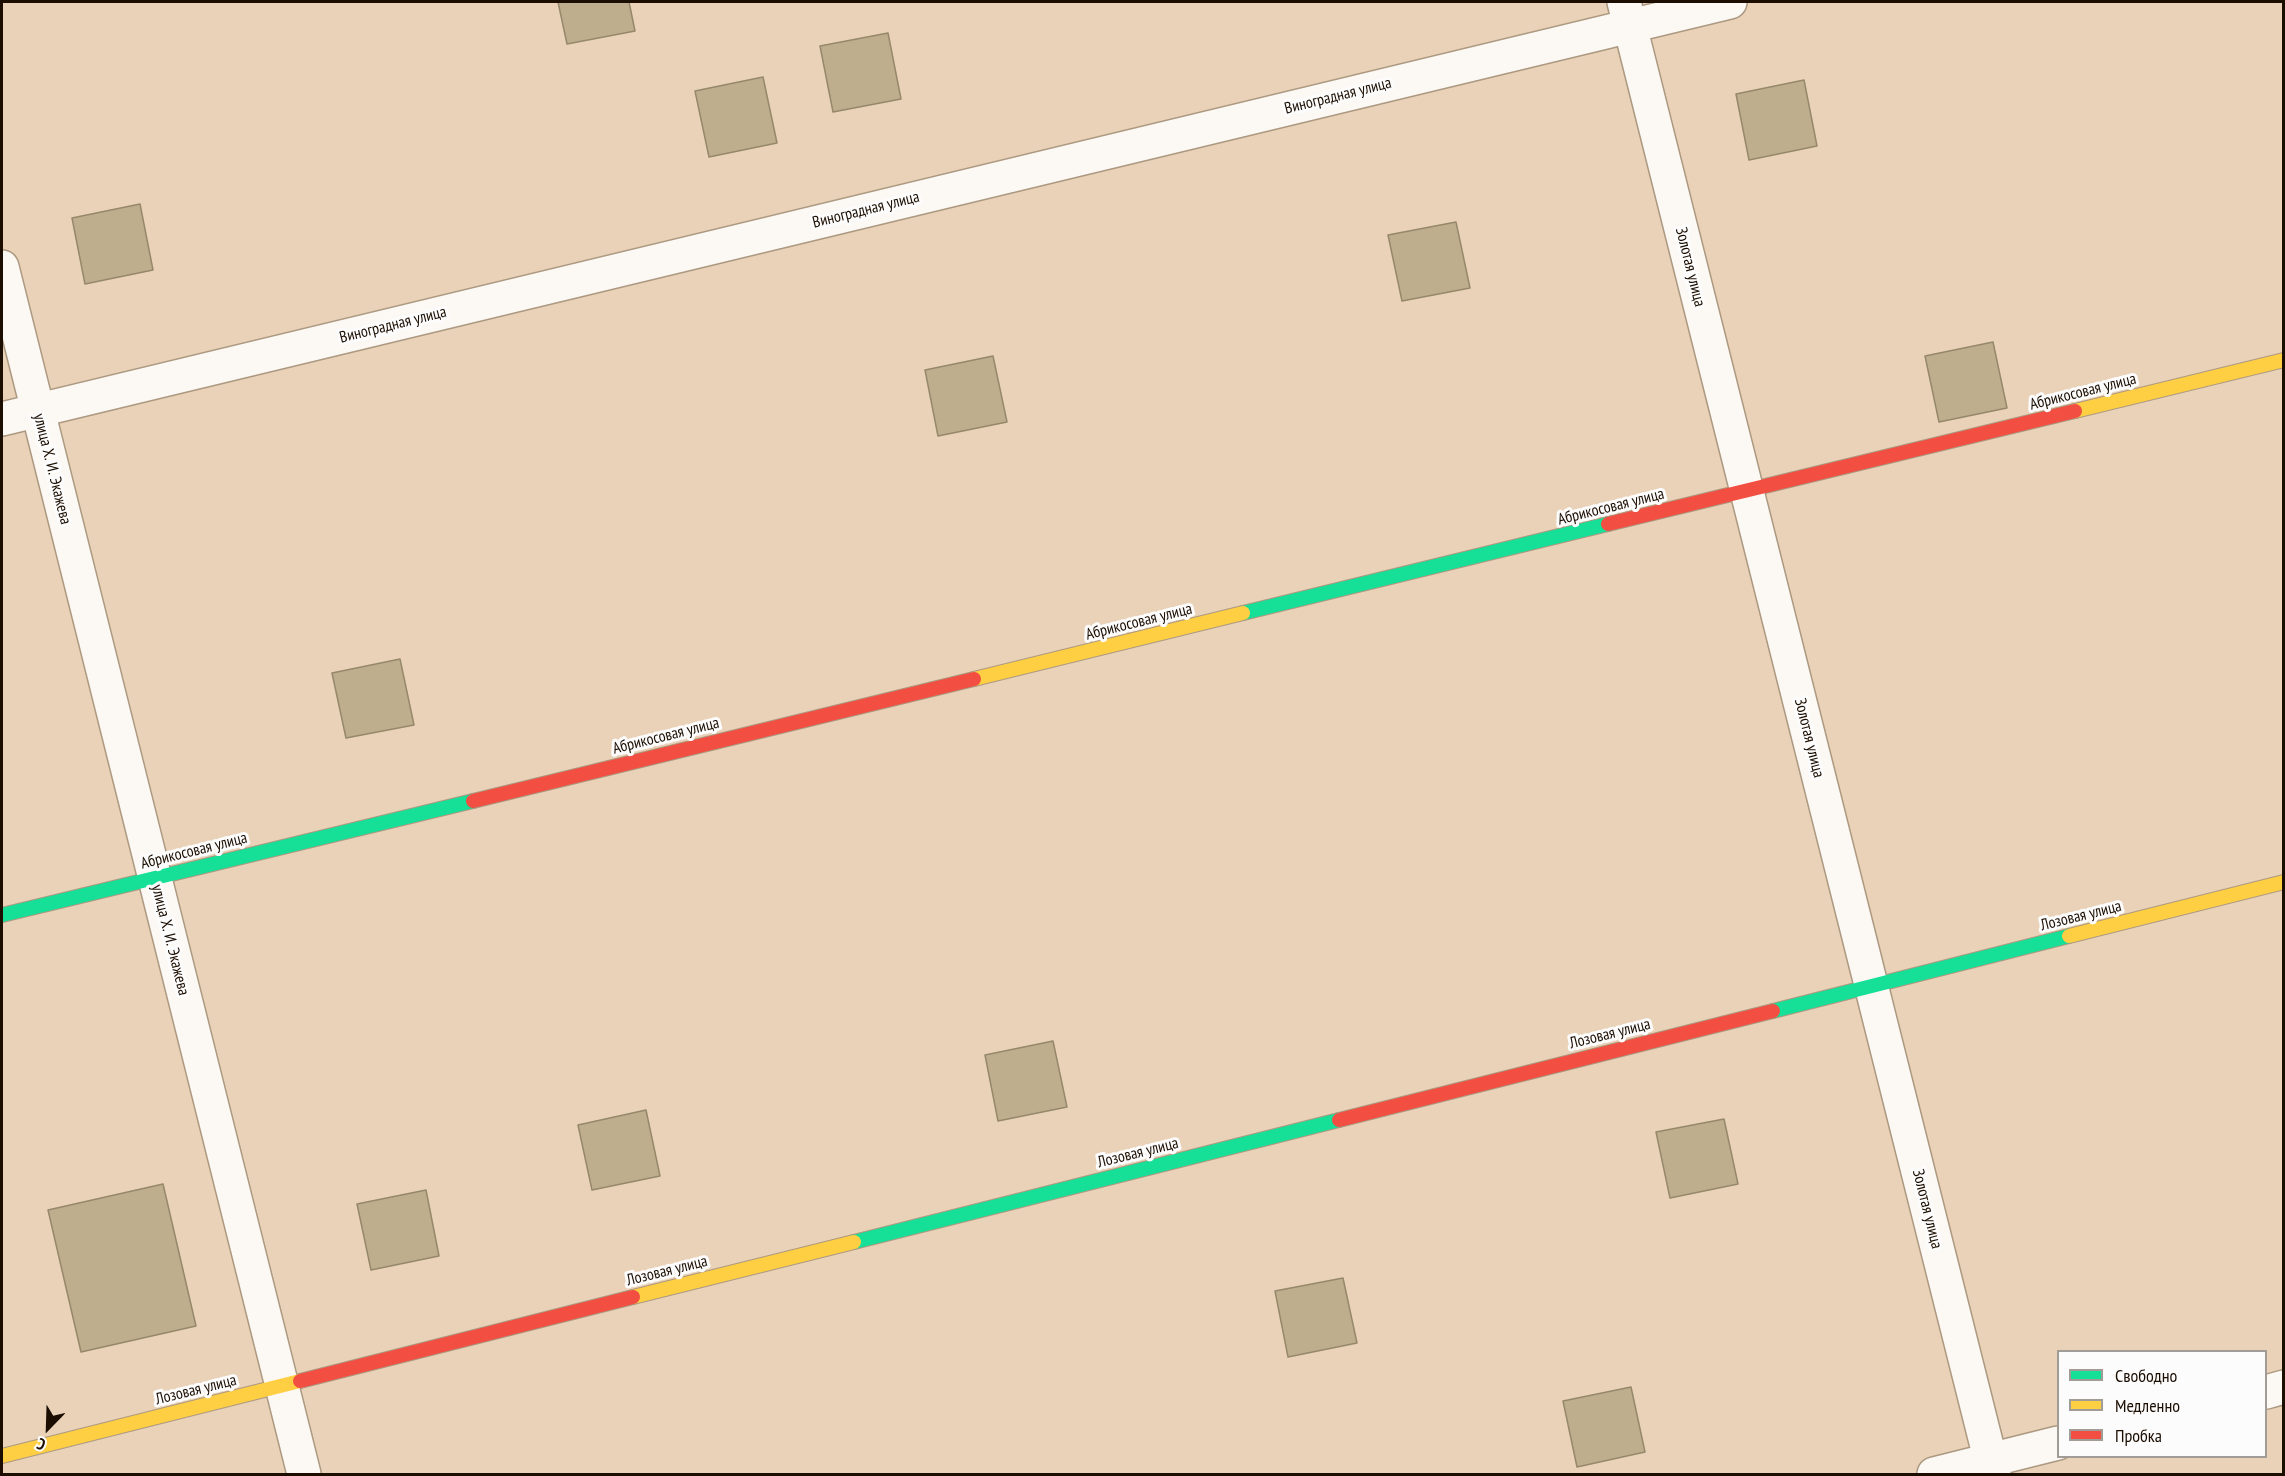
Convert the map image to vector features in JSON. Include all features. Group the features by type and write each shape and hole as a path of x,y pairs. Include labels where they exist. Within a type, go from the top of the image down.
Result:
{"street":[{"name":"Виноградная улица","path":"2,419 1627,14 1730,2"},
{"name":"Золотая улица","path":"1627,14 1992,1467"},
{"name":"улица Х. И. Экажева","path":"2,267 304,1474"},
{"name":"Абрикосовая улица","path":"2,915 2283,360"},
{"name":"Лозовая улица","path":"2,1456 2283,882"},
{"path":"2267,1391 2283,1387"},
{"path":"1934,1474 1992,1467 2057,1443"}],"building":[{"path":"558,2 629,2 635,31 567,44"},
{"path":"888,33 901,99 833,112 820,46"},
{"path":"763,77 777,143 709,157 695,91"},
{"path":"1804,80 1817,146 1749,160 1736,94"},
{"path":"140,204 153,270 85,284 72,218"},
{"path":"1456,222 1470,288 1402,301 1388,235"},
{"path":"1993,342 2007,408 1939,422 1925,356"},
{"path":"993,356 1007,422 938,436 925,370"},
{"path":"400,659 414,725 346,738 332,673"},
{"path":"1053,1041 1067,1107 998,1121 985,1055"},
{"path":"646,1110 660,1176 592,1190 578,1125"},
{"path":"1724,1119 1738,1184 1670,1198 1656,1132"},
{"path":"163,1184 196,1326 81,1352 48,1210"},
{"path":"426,1190 439,1256 371,1270 357,1204"},
{"path":"1343,1278 1357,1343 1288,1357 1275,1291"},
{"path":"1631,1387 1645,1452 1577,1467 1563,1401"}],"traffic: fast":[{"path":"1243,613 1608,524"},
{"path":"2,915 473,801"},
{"path":"1773,1011 2069,936"},
{"path":"854,1242 1339,1120"}],"traffic: slow":[{"path":"2075,411 2284,360"},
{"path":"974,679 1243,613"},
{"path":"2069,936 2284,882"},
{"path":"633,1297 854,1242"},
{"path":"2,1456 300,1381"}],"traffic: jam":[{"path":"1608,524 2075,411"},
{"path":"473,801 974,679"},
{"path":"1339,1120 1773,1011"},
{"path":"300,1381 633,1297"}]}
